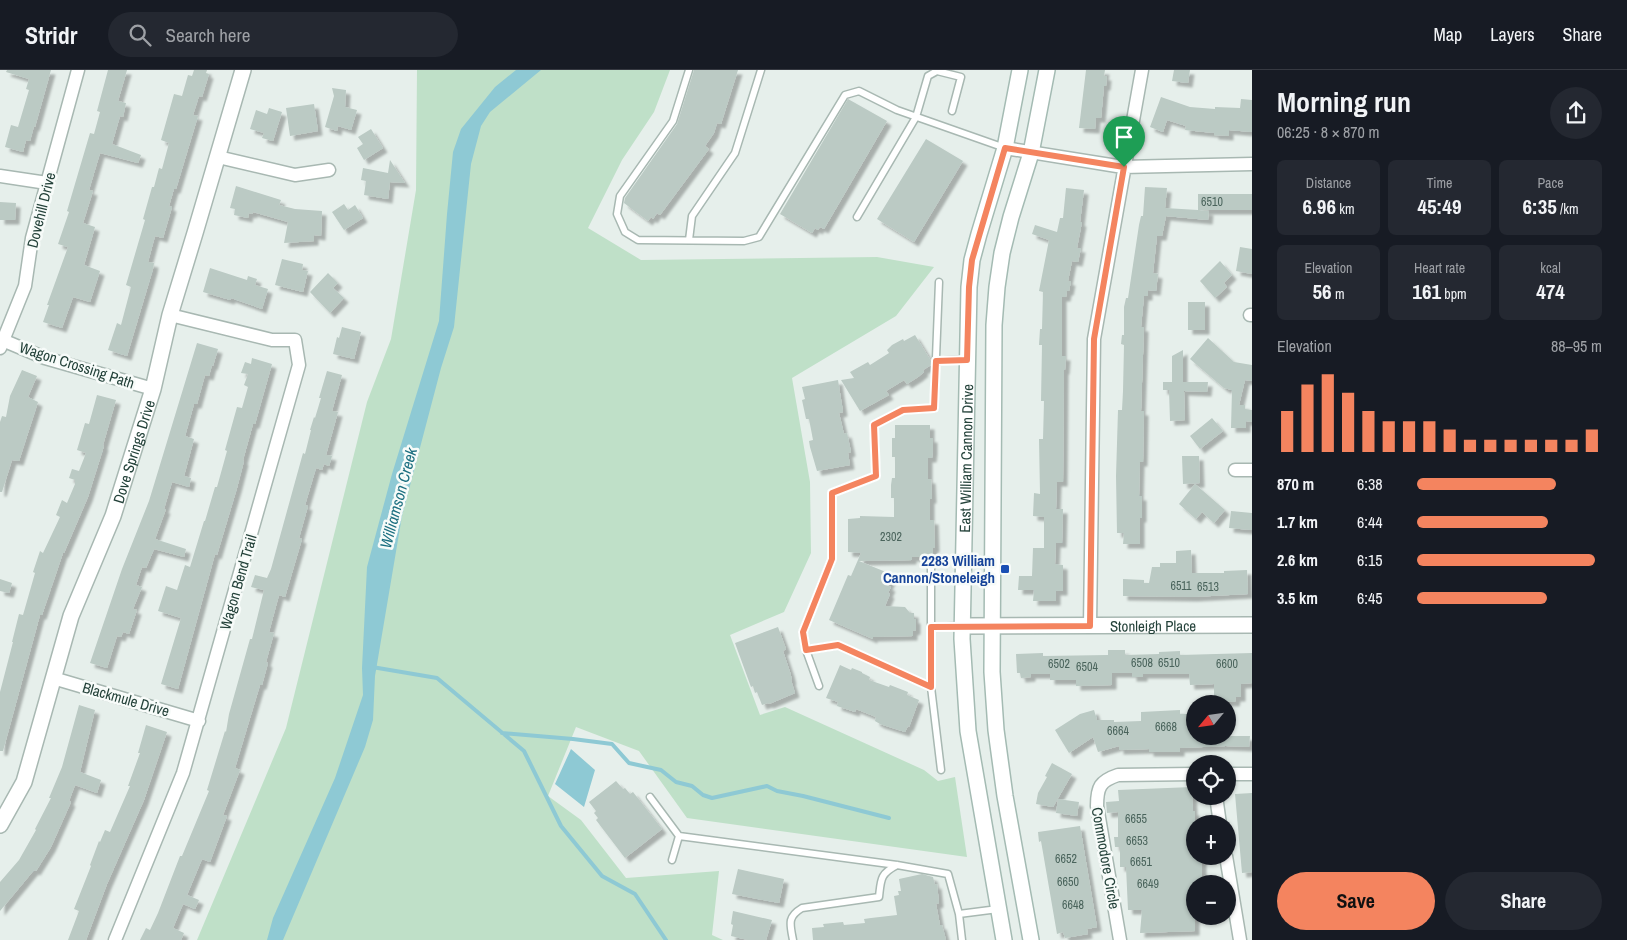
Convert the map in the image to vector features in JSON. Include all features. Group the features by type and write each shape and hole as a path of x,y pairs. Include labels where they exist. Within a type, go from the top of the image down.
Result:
{"main road":[{"name":"Dove Springs Drive","path":"0,825 24,782 71,616 113,516 154,390 170,314 243,70"},
{"name":"East William Cannon Drive","path":"1004,940 968,730 963,674 967,360 969,287 972,260 1005,148 1020,70"},
{"name":"East William Cannon Drive","path":"1030,940 1005,796 996,730 992,672 994,326 1002,253 1031,153 1047,70"},
{"name":"Stonleigh Place","path":"963,626 1252,625"}],"street":[{"name":"Dovehill Drive","path":"1,342 24,286 32,238 78,70"},
{"path":"1090,626 1094,339 1142,70"},
{"path":"1005,148 1124,167 1252,164"},
{"path":"218,157 295,175 329,170"},
{"path":"0,176 47,183"},
{"name":"Wagon Bend Trail","path":"115,940 183,773 299,366 295,340 272,340 170,314"},
{"name":"Wagon Crossing Path","path":"1,342 45,358 154,390"},
{"path":"1235,470 1252,470"},
{"name":"Blackmule Drive","path":"53,678 199,721"},
{"name":"Commodore Circle","path":"1120,940 1096,806 1096,793 1102,783 1118,775 1186,774"},
{"path":"1236,774 1252,774"},
{"path":"1228,865 1240,940"}],"lane":[{"path":"689,70 673,121 620,196 617,214 625,232 638,240 744,241 758,237 845,95 859,91 897,110 1005,148"},
{"path":"689,240 692,216 735,153 761,70"},
{"path":"857,217 916,117 928,76 937,71 961,77 952,111"},
{"path":"819,686 806,650 803,632 832,559 832,493 876,476 874,425 903,410 934,408 939,282"},
{"path":"936,361 967,360"},
{"path":"931,568 931,687 941,770"},
{"path":"931,627 963,626"},
{"path":"806,650 838,645 931,687"},
{"path":"650,797 680,836 897,865 948,874 962,940"},
{"path":"672,860 680,836"},
{"path":"793,940 790,923 794,913 802,908 879,897 881,877 897,865"},
{"path":"958,914 999,909"}],"green space":[{"path":"417,70 670,70 654,112 622,160 588,228 641,260 877,257 934,267 896,316 792,378 810,482 811,553 784,612 730,635 760,715 785,707 924,770 938,781 955,777 967,857 687,818 639,751 576,727 548,796 581,820 626,878 719,871 712,935 723,940 197,940 286,728 367,402 391,339 416,190"}],"water":[{"name":"Williamson Creek","path":"516,70 541,70 490,112 481,126 471,164 454,327 441,368 402,516 375,676 373,720 365,747 283,940 267,940 273,918 335,778 363,695 362,668 367,567 392,474 439,321 453,152 461,129 495,87"},
{"path":"571,749 595,770 584,807 555,784"}],"building":[{"path":"7,70 51,70 35,127 30,141 26,140 23,152 5,147 11,125 18,127 29,90 26,89 29,79 6,72"},
{"path":"108,70 127,70 118,101 126,103 123,117 120,116 112,144 141,155 138,163 100,153 89,190 93,191 83,223 95,227 84,265 100,271 90,302 73,297 62,328 43,322 49,305 47,305 68,247 58,244 69,212 67,211 90,133 94,134 100,112 97,111"},
{"path":"194,70 207,70 206,73 209,74 202,97 199,96 193,115 198,116 169,206 172,207 163,238 155,236 148,262 154,263 153,269 127,356 108,350 117,323 121,325 131,287 126,285 145,220 143,219 152,187 154,187 159,168 162,169 169,143 161,140 174,94 182,96 188,75 192,76"},
{"path":"694,70 738,70 721,124 717,123 714,133 705,146 709,149 660,215 657,213 653,219 651,217 648,221 624,203 625,198 677,124"},
{"path":"1086,70 1105,70 1104,76 1107,76 1106,86 1104,86 1101,118 1096,118 1095,129 1079,128"},
{"path":"1174,70 1190,70 1188,83 1172,81"},
{"path":"332,88 346,90 345,107 357,110 351,130 338,126 337,131 325,127 334,96"},
{"path":"1161,97 1190,107 1215,109 1215,107 1240,108 1241,99 1252,100 1252,132 1229,130 1229,136 1214,135 1214,133 1185,130 1186,126 1167,120 1163,132 1150,127"},
{"path":"848,99 887,121 824,229 820,227 818,230 815,228 812,233 780,214"},
{"path":"314,104 318,131 290,136 286,108"},
{"path":"269,108 282,112 273,141 262,138 264,133 250,129 256,110 267,114"},
{"path":"371,129 383,148 364,160 357,148 363,144 358,137"},
{"path":"926,139 963,161 914,242 877,219"},
{"path":"390,160 405,183 390,182 388,199 364,195 366,181 361,180 363,168 388,173"},
{"path":"236,186 281,200 279,205 295,209 322,211 321,236 314,235 314,241 284,243 288,222 253,212 252,214 249,213 248,218 234,215 235,209 230,208"},
{"path":"1145,187 1167,188 1165,208 1198,210 1198,194 1252,194 1252,210 1199,210 1209,211 1208,220 1166,216 1162,236 1157,236 1153,273 1158,274 1156,291 1148,290 1148,296 1144,296 1141,327 1144,327 1141,411 1144,411 1143,462 1140,462 1139,496 1142,496 1142,518 1140,518 1140,544 1123,544 1124,533 1117,533 1116,476 1118,410 1122,410 1123,391 1124,345 1121,344 1122,335 1124,335 1124,307 1126,298 1128,298 1139,225 1141,216 1143,216"},
{"path":"1066,188 1084,190 1080,222 1082,222 1077,248 1081,248 1078,262 1072,261 1068,281 1071,281 1069,291 1067,291 1066,297 1062,297 1062,356 1066,356 1064,370 1063,482 1057,482 1056,509 1063,509 1062,543 1056,543 1055,564 1063,565 1063,591 1056,591 1056,601 1033,601 1034,590 1018,590 1019,576 1032,576 1033,548 1044,548 1044,517 1033,516 1034,493 1040,494 1039,439 1043,439 1044,401 1041,401 1042,345 1039,345 1040,329 1042,329 1043,292 1039,291 1049,240 1032,234 1035,225 1057,232 1060,218 1063,218"},
{"path":"0,202 16,203 15,220 0,220"},
{"path":"344,204 348,210 355,205 363,218 344,230 332,212"},
{"path":"1240,247 1252,249 1252,274 1236,271"},
{"path":"282,259 303,264 302,270 308,271 303,292 275,285"},
{"path":"1220,261 1232,275 1224,283 1227,287 1215,298 1200,281"},
{"path":"210,268 247,280 248,276 257,279 255,285 268,289 262,309 231,298 230,300 203,292"},
{"path":"328,273 338,283 333,288 344,298 330,313 310,292"},
{"path":"1188,302 1205,302 1205,330 1188,330"},
{"path":"342,327 361,332 354,359 333,354 337,337 339,338"},
{"path":"915,335 931,361 931,365 923,370 924,372 918,377 907,384 904,380 886,391 889,395 860,411 841,380 854,378 850,372 868,362 870,365 889,353 887,350 892,345"},
{"path":"1208,338 1234,362 1252,365 1252,381 1245,380 1239,405 1245,405 1245,409 1252,410 1252,422 1246,421 1246,428 1231,428 1232,390 1224,388 1190,359"},
{"path":"197,343 218,349 209,376 205,375 197,404 194,404 185,436 194,439 184,476 191,478 189,487 172,482 164,509 166,509 155,539 186,549 184,557 154,549 146,568 142,567 136,585 142,587 133,609 137,610 129,634 123,632 121,637 117,636 107,668 90,663 122,569 149,501"},
{"path":"1183,350 1183,382 1208,382 1207,392 1184,391 1185,420 1170,421 1169,390 1163,390 1163,382 1172,382 1172,356"},
{"path":"252,358 272,364 255,424 253,424 237,488 217,555 215,554 178,689 161,684 181,618 158,611 166,586 177,590 185,565 190,567 215,487 217,487 237,407 242,408 248,387 244,385 248,374 241,373 245,362 251,364"},
{"path":"22,370 37,376 28,397 38,402 19,461 12,460 2,492 0,492 0,422 2,416 6,417 10,396"},
{"path":"327,371 342,375 332,411 338,412 326,455 332,456 329,466 324,464 322,470 316,468 305,505 308,506 299,538 302,539 285,597 279,595 269,632 274,633 266,662 268,663 235,768 240,770 223,815 227,816 210,862 202,859 187,895 199,900 195,909 183,904 173,928 184,933 181,940 140,940 146,928 150,930 158,913 180,856 182,856 209,791 207,790 226,732 229,714 250,639 252,639 264,590 251,587 255,575 267,578 271,569 303,453 305,454 310,430 321,398 319,398"},
{"path":"838,380 843,412 839,413 844,434 847,433 851,452 848,453 850,465 817,471 810,447 809,441 813,440 809,419 806,419 802,400 805,399 802,387"},
{"path":"97,395 116,400 104,446 88,497 63,553 42,615 40,615 3,751 0,751 0,692 19,614 23,615 40,551 43,553 60,517 56,515 62,500 67,503 75,484 75,480 69,478 72,469 79,471 86,453 77,450 85,423 89,424"},
{"path":"1212,418 1223,431 1200,449 1190,436"},
{"path":"895,425 930,425 930,438 933,438 933,450 932,458 928,458 928,479 931,479 930,520 934,520 935,548 933,548 933,554 912,557 912,560 859,561 893,575 888,586 891,587 888,593 890,594 885,606 905,607 910,613 914,613 914,619 916,619 916,630 913,631 913,636 873,637 873,639 829,620 848,575 851,576 861,553 848,552 848,519 860,518 860,516 894,517 894,498 891,498 891,485 892,478 895,478 895,457 892,457 892,438 895,438"},
{"path":"1182,456 1199,456 1200,483 1183,484"},
{"path":"1195,484 1225,510 1214,523 1202,512 1196,519 1179,504"},
{"path":"1231,511 1252,513 1252,530 1229,528"},
{"path":"1191,550 1192,573 1224,573 1224,571 1247,570 1248,594 1193,597 1123,596 1123,579 1144,580 1144,583 1149,583 1152,567 1160,567 1160,563 1176,563 1176,551"},
{"path":"0,579 12,583 9,593 0,591"},
{"path":"778,627 786,649 783,651 795,693 762,705 757,692 755,693 753,686 751,687 735,643"},
{"path":"1108,650 1125,650 1125,655 1180,651 1180,655 1252,653 1252,683 1241,684 1241,697 1236,697 1236,695 1214,695 1214,684 1190,685 1189,674 1143,674 1143,677 1132,677 1132,673 1112,673 1112,685 1076,686 1076,680 1050,680 1050,674 1031,674 1031,677 1021,678 1020,673 1017,673 1016,654 1043,653 1043,656 1108,655"},
{"path":"840,665 862,672 870,677 869,680 908,692 907,695 919,700 909,727 905,732 880,724 875,721 876,717 856,709 855,712 837,706 838,702 826,698"},
{"path":"79,705 95,710 80,772 101,780 97,793 75,785 69,801 71,802 51,847 36,871 34,870 0,911 0,882 19,860 51,798 49,798 62,767"},
{"path":"1094,710 1097,720 1114,720 1114,722 1141,721 1141,712 1180,710 1180,714 1186,714 1186,745 1236,745 1236,736 1250,736 1249,747 1180,748 1180,752 1149,752 1149,749 1119,750 1119,746 1098,752 1093,737 1069,753 1055,730 1080,714"},
{"path":"146,725 167,732 144,800 107,884 86,940 68,940 79,911 74,909 99,841 105,830 110,832 130,786 128,786 140,753 138,753"},
{"path":"1052,763 1072,774 1053,807 1036,804 1038,793"},
{"path":"616,781 630,794 633,792 662,829 625,858 596,820 598,818 594,813 596,811 589,802"},
{"path":"1186,787 1186,805 1193,805 1195,815 1186,815 1186,865 1202,865 1202,875 1186,875 1186,925 1195,925 1195,931 1140,933 1142,910 1128,910 1126,867 1120,867 1120,847 1115,847 1114,837 1118,837 1118,812 1107,813 1106,802 1119,801 1118,790"},
{"path":"1252,793 1252,872 1242,873 1236,794"},
{"path":"1058,799 1079,802 1077,816 1056,813"},
{"path":"1080,826 1097,927 1087,929 1088,934 1065,938 1063,932 1057,934 1038,832"},
{"path":"738,869 784,879 779,903 732,894"},
{"path":"922,874 933,877 935,885 937,884 939,903 936,904 940,925 942,925 946,940 813,940 812,928 824,927 823,924 843,922 844,925 865,923 864,919 897,915 894,896 899,895 898,891 901,891 899,879"},
{"path":"733,911 772,920 766,940 748,940 731,936"}],"waterway":[{"path":"372,667 437,678 524,751 561,826 602,876 635,894 666,940"},
{"path":"502,733 612,744 629,763 661,770 676,782 692,786 703,795 712,798 767,786 777,791 889,818"}],"place":[{"name":"2283 William Cannon/Stoneleigh","path":"1005,569"}],"route":[{"path":"1005,148 1124,167 1094,339 1090,626 931,627 931,687 838,645 806,650 803,632 832,559 832,493 876,476 874,425 903,410 934,408 936,361 967,360 967,323 972,260 1005,148"}]}
